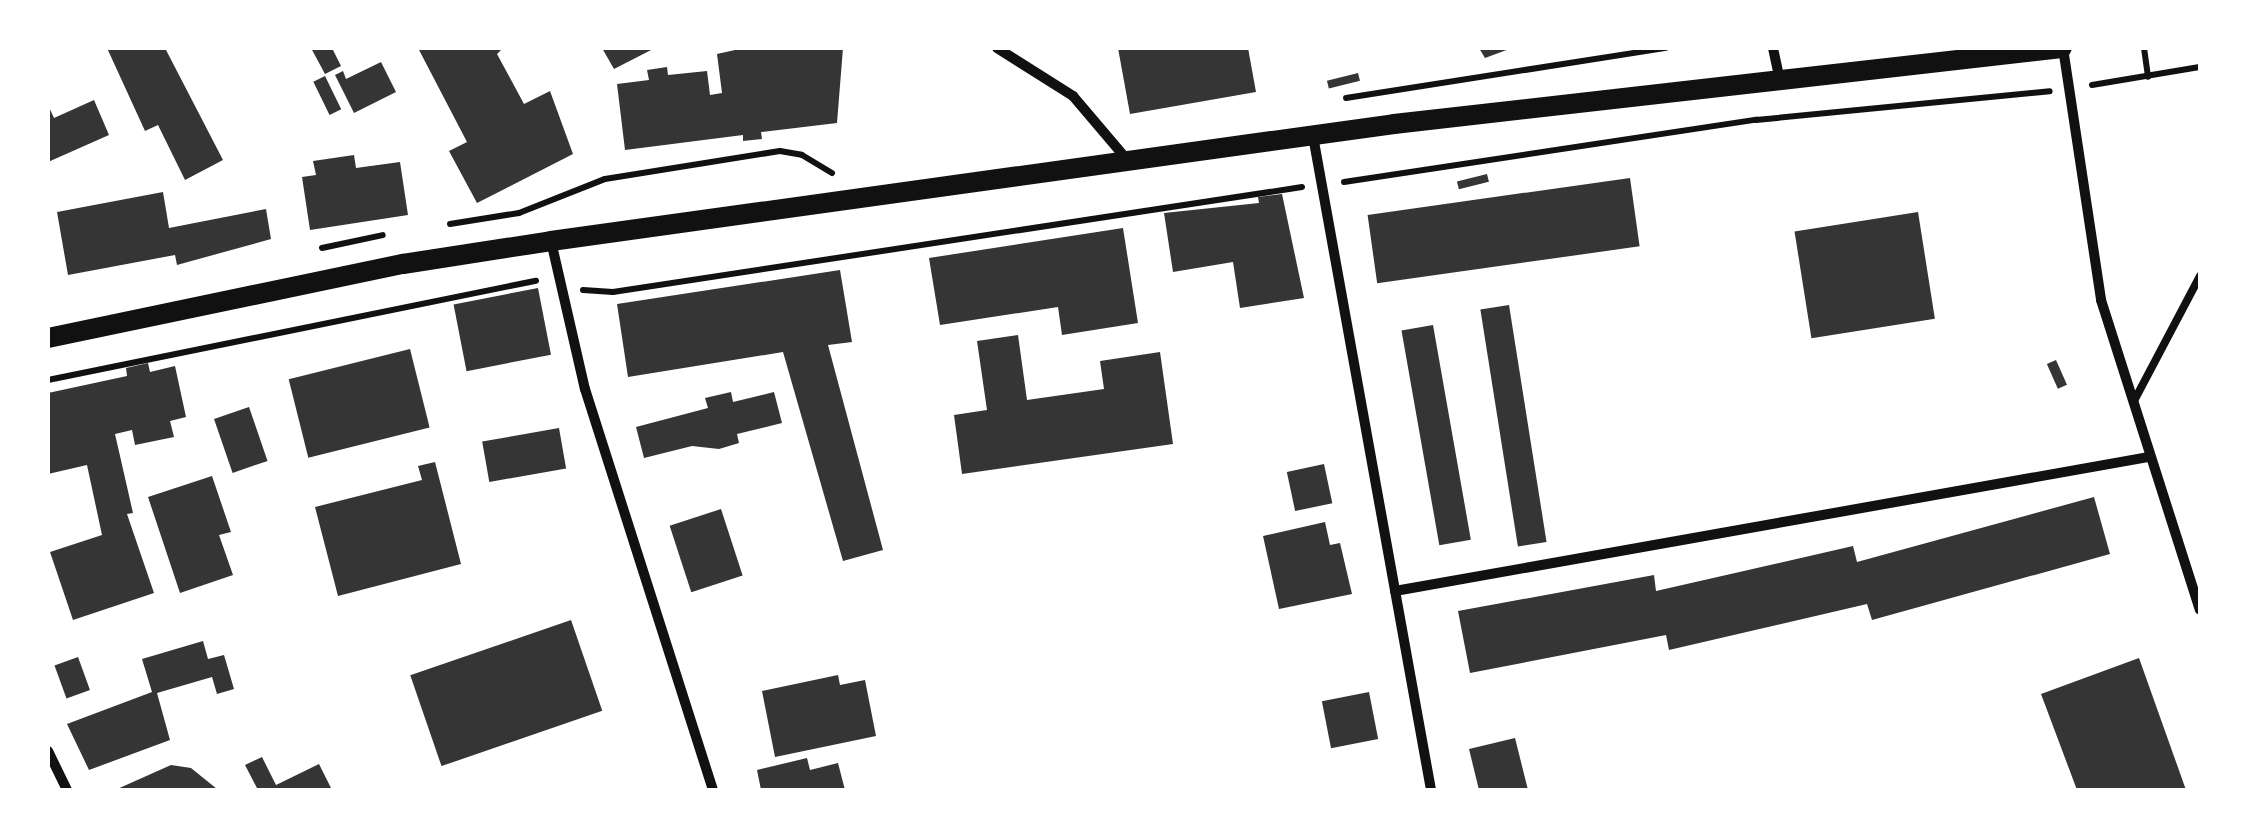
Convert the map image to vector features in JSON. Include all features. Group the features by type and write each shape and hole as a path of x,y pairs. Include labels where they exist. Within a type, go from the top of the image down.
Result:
{"main road":[{"path":"48,338 403,264 551,241 1312,135 2062,48"}],"street":[{"path":"1773,48 1780,81"},
{"path":"2062,48 2102,300 2132,406 2200,610"},
{"path":"1004,50 1073,96 1130,163"},
{"path":"1312,135 1431,790"},
{"path":"551,241 584,389 713,790"},
{"path":"1396,591 2149,456"},
{"path":"48,751 67,790"}],"lane":[{"path":"2132,406 2200,276"}],"path":[{"path":"2144,48 2148,77"},
{"path":"48,380 535,280 562,288 613,292 1756,120 2069,88 2200,67"}],"building":[{"path":"107,48 165,48 223,160 185,180 158,125 145,131"},
{"path":"311,48 332,48 341,66 325,74"},
{"path":"418,48 503,48 497,54 524,104 550,91 573,154 477,203 449,151 467,142"},
{"path":"602,48 655,48 614,69"},
{"path":"744,48 843,48 837,123 761,132 762,139 743,141 743,135 625,150 617,84 649,80 647,70 667,67 668,75 707,71 710,95 722,93 717,54"},
{"path":"1118,48 1248,48 1256,92 1130,114"},
{"path":"1479,48 1512,48 1485,58"},
{"path":"381,62 396,92 354,113 335,75 343,71 346,79"},
{"path":"1358,73 1360,81 1329,89 1327,81"},
{"path":"325,76 341,109 330,115 313,82"},
{"path":"94,100 109,135 48,162 48,105 54,118"},
{"path":"354,155 356,168 400,162 408,215 310,230 302,177 316,175 313,161"},
{"path":"1487,174 1489,182 1459,189 1457,181"},
{"path":"1630,178 1640,246 1377,283 1368,215"},
{"path":"163,192 169,228 266,209 271,239 177,265 175,255 68,275 57,212"},
{"path":"1282,194 1304,298 1240,308 1233,262 1173,272 1164,213 1259,203 1258,197"},
{"path":"1918,212 1935,319 1811,338 1795,232"},
{"path":"1123,228 1138,323 1062,335 1058,307 940,325 929,258"},
{"path":"840,270 852,342 828,345 883,550 843,561 783,352 628,377 617,304"},
{"path":"538,288 551,355 467,371 454,304"},
{"path":"1509,305 1547,542 1518,547 1480,310"},
{"path":"1433,325 1471,540 1439,545 1401,331"},
{"path":"1018,335 1027,400 1104,389 1100,361 1160,352 1173,444 962,474 954,415 987,410 977,341"},
{"path":"410,349 430,428 308,458 289,379"},
{"path":"2056,360 2067,385 2058,389 2047,364"},
{"path":"148,363 150,372 175,366 186,417 170,421 174,437 135,445 132,430 115,434 133,513 127,514 154,593 73,620 50,552 102,535 87,465 48,474 48,393 127,376 126,368"},
{"path":"731,392 733,402 774,392 782,423 737,434 739,443 719,449 692,446 644,458 636,427 708,408 705,398"},
{"path":"249,407 268,461 233,473 214,419"},
{"path":"559,428 566,468 489,482 482,442"},
{"path":"435,462 461,564 338,596 315,507 422,480 418,466"},
{"path":"1324,464 1332,503 1295,511 1287,472"},
{"path":"212,476 231,532 219,535 233,575 180,593 148,497"},
{"path":"2094,497 2110,554 1872,620 1867,604 1669,650 1666,635 1470,673 1458,611 1654,575 1656,591 1853,546 1857,562"},
{"path":"721,509 743,576 691,592 670,526"},
{"path":"1325,522 1330,545 1340,543 1352,594 1279,609 1263,536"},
{"path":"571,620 602,711 442,766 410,675"},
{"path":"203,641 208,659 224,655 234,689 217,694 212,677 157,693 170,740 89,770 67,724 152,692 142,659"},
{"path":"78,657 90,690 66,698 55,666"},
{"path":"2139,658 2186,790 2077,790 2041,694"},
{"path":"838,675 840,685 865,680 876,736 775,757 762,691"},
{"path":"1369,692 1378,739 1331,748 1322,701"},
{"path":"1515,738 1528,790 1479,790 1469,749"},
{"path":"262,757 276,785 319,764 332,790 258,790 245,765"},
{"path":"807,758 810,770 838,763 845,790 761,790 757,770"},
{"path":"171,765 191,768 217,789 115,790"}]}
